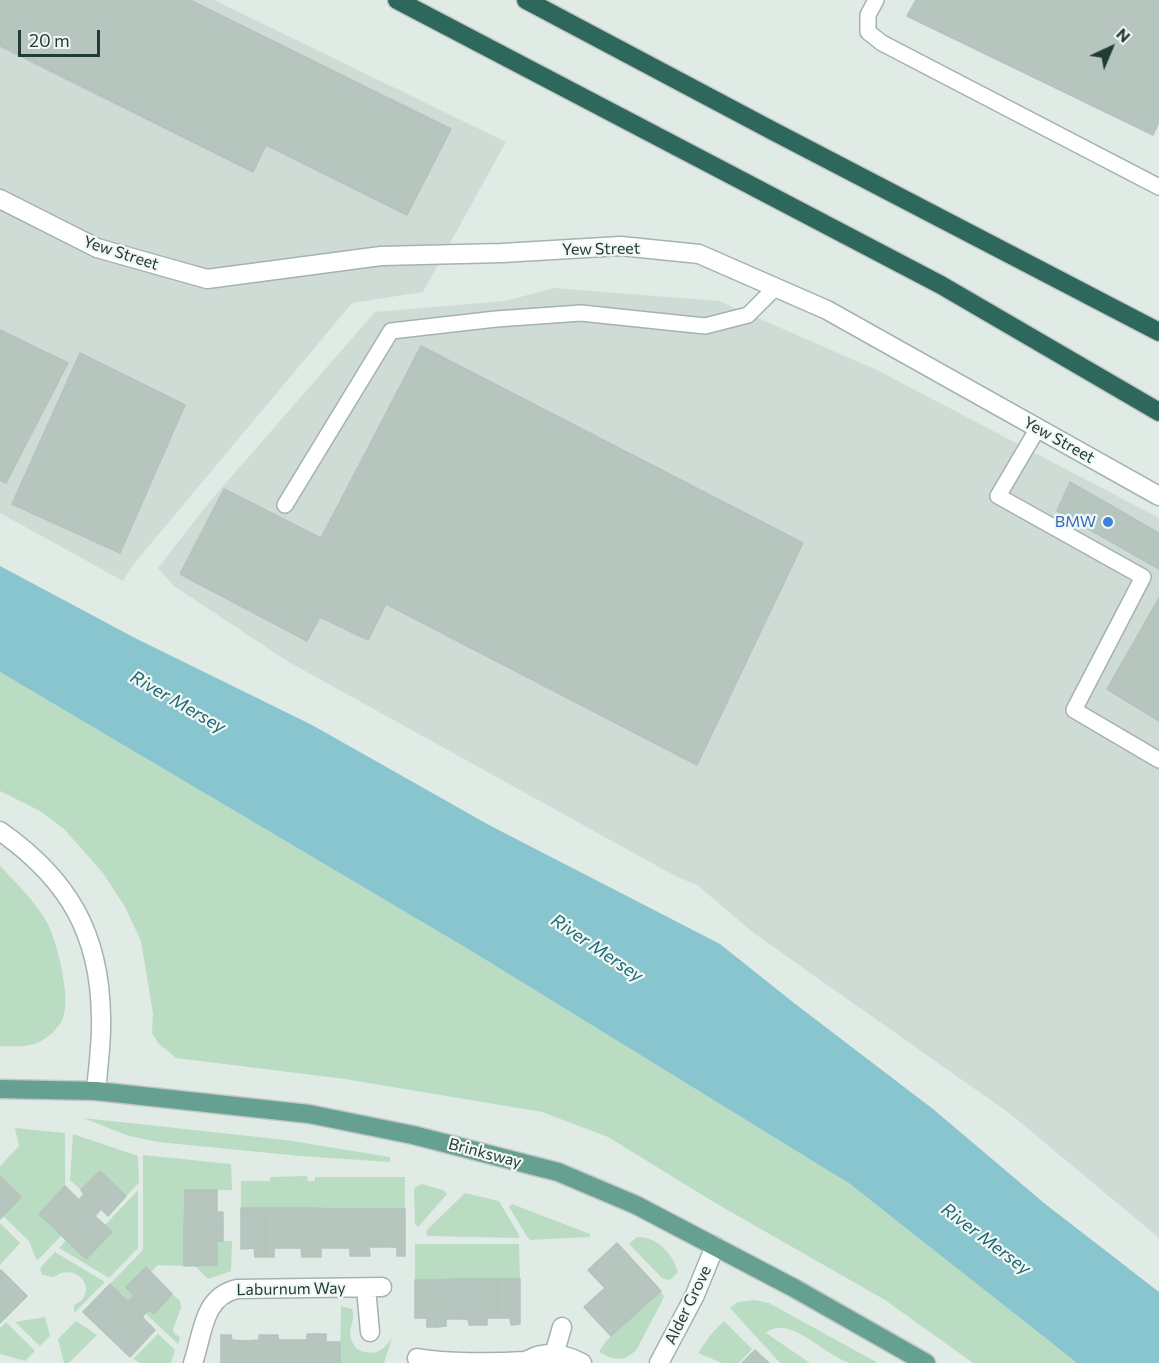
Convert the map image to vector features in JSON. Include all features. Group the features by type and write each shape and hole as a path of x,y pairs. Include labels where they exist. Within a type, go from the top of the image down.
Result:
{"highway":[{"path":"397,0 941,285 1159,412"},
{"path":"526,0 1159,332"}],"main road":[{"name":"Brinksway","path":"0,1089 96,1091 309,1114 473,1149 558,1172 636,1205 715,1246 926,1363"}],"street":[{"name":"Yew Street","path":"0,199 97,248 207,279 381,256 502,253 621,246 699,254 827,310 1159,496"},
{"path":"0,831 31,854 49,872 66,893 87,931 97,971 101,1018 96,1091"},
{"name":"Alder Grove","path":"660,1363 695,1295 715,1246"},
{"name":"Laburnum Way","path":"193,1363 215,1299 226,1291 237,1289 374,1287 370,1332"},
{"path":"554,1354 562,1327"},
{"path":"417,1358 437,1362 474,1362 526,1360 538,1355 554,1354 582,1363"}],"lane":[{"path":"876,0 868,15 868,32 882,43 1159,187"},
{"path":"285,505 391,330 581,313 705,326 748,315 776,288"},
{"path":"1038,428 998,496 1143,578 1074,710 1159,760"}],"shaded area":[{"path":"0,0 214,0 506,142 423,292 352,303 133,565 123,581 0,513"},
{"path":"554,288 719,301 877,370 1159,518 1159,1238 1009,1113 755,934 697,885 677,877 287,661 174,586 158,568 211,500 375,312 505,301"}],"green space":[{"path":"0,672 473,952 850,1184 1077,1363 973,1363 885,1300 717,1204 608,1137 542,1112 345,1079 176,1058 158,1043 152,1033 153,1013 141,941 125,907 103,873 64,829 40,811 0,791"},
{"path":"0,866 30,898 45,919 62,968 65,996 63,1018 54,1031 44,1039 26,1046 0,1046"},
{"path":"83,1118 286,1140 390,1157 390,1162 158,1142 129,1136"},
{"path":"15,1128 65,1133 65,1186 39,1214 61,1236 37,1261 29,1241 3,1216 21,1197 0,1176 0,1166 19,1146"},
{"path":"73,1134 138,1156 139,1183 126,1196 100,1171 81,1190 70,1180"},
{"path":"143,1155 231,1164 232,1190 185,1190 184,1266 158,1265 151,1272 145,1267 126,1287 134,1296 128,1302 110,1284 143,1250"},
{"path":"307,1176 308,1181 315,1181 315,1177 405,1177 405,1209 241,1208 241,1181 270,1181 270,1177"},
{"path":"422,1184 443,1190 447,1194 418,1227 415,1224 414,1188"},
{"path":"138,1190 138,1248 109,1278 59,1248 66,1240 86,1259 112,1232 105,1225"},
{"path":"465,1193 499,1201 519,1238 428,1236 427,1230"},
{"path":"512,1204 590,1234 590,1237 530,1240 509,1207"},
{"path":"0,1225 20,1243 0,1265"},
{"path":"637,1237 644,1237 657,1243 668,1253 678,1272 670,1280 662,1278 629,1244"},
{"path":"217,1241 232,1241 231,1271 208,1279 194,1265 217,1265"},
{"path":"415,1244 519,1244 520,1279 415,1280"},
{"path":"55,1252 105,1282 74,1313 74,1305 79,1303 86,1290 84,1281 70,1273 61,1273 54,1277 42,1275 40,1268"},
{"path":"661,1291 664,1297 637,1349 619,1359 599,1352 606,1341"},
{"path":"172,1294 180,1301 181,1308 173,1329 174,1333 180,1337 178,1344 145,1313 149,1309 154,1313"},
{"path":"754,1300 769,1303 878,1363 850,1363 796,1332 785,1328 775,1328 766,1333 810,1363 780,1363 730,1308 738,1302"},
{"path":"341,1306 352,1309 353,1320 350,1332 357,1349 368,1353 377,1352 385,1347 392,1338 384,1363 340,1363"},
{"path":"45,1317 50,1336 40,1346 15,1322"},
{"path":"76,1321 97,1335 69,1363 64,1363 58,1339"},
{"path":"724,1321 752,1349 739,1363 722,1363 698,1353"},
{"path":"6,1322 35,1351 25,1361 0,1354 0,1328"},
{"path":"158,1334 175,1350 171,1363 140,1363 133,1359"}],"water":[{"name":"River Mersey","path":"0,566 135,638 312,725 489,825 720,944 933,1109 1044,1203 1159,1292 1159,1363 1077,1363 850,1184 473,952 0,672"}],"building":[{"path":"0,0 190,0 451,129 407,215 266,145 253,172 0,46"},
{"path":"916,0 1159,0 1159,122 1153,135 907,16"},
{"path":"0,330 68,363 6,483 0,480"},
{"path":"421,346 803,543 697,765 386,604 368,640 320,617 307,641 180,574 224,489 321,538"},
{"path":"80,353 185,405 120,553 12,504"},
{"name":"BMW","path":"1070,482 1159,533 1159,569 1057,511"},
{"path":"1159,598 1159,721 1107,689"},
{"path":"100,1171 126,1196 108,1216 101,1209 95,1216 112,1232 86,1259 39,1214 65,1186 79,1200 84,1194 81,1190"},
{"path":"0,1176 21,1197 0,1219"},
{"path":"185,1190 217,1190 217,1212 223,1212 223,1227 184,1226"},
{"path":"241,1208 265,1208 265,1257 255,1257 254,1248 241,1249"},
{"path":"265,1208 290,1208 290,1248 274,1248 274,1257 265,1257"},
{"path":"290,1208 312,1208 312,1257 302,1257 301,1248 290,1248"},
{"path":"312,1208 336,1209 336,1248 321,1248 321,1257 312,1257"},
{"path":"336,1209 360,1209 360,1256 350,1256 350,1248 336,1248"},
{"path":"360,1209 383,1209 382,1247 369,1247 370,1256 360,1256"},
{"path":"383,1209 405,1209 405,1256 397,1256 397,1247 382,1247"},
{"path":"184,1226 223,1227 223,1241 217,1241 217,1265 184,1266"},
{"path":"617,1243 661,1291 611,1336 584,1307 605,1288 588,1270"},
{"path":"146,1267 172,1294 154,1314 149,1309 142,1317 155,1330 130,1357 83,1312 110,1284 128,1302 134,1296 126,1287"},
{"path":"0,1271 27,1296 0,1323"},
{"path":"457,1279 477,1279 478,1325 469,1325 468,1319 458,1319"},
{"path":"457,1279 458,1319 446,1319 446,1326 437,1327 436,1280"},
{"path":"477,1279 497,1279 497,1318 487,1318 487,1325 478,1325"},
{"path":"497,1279 520,1279 520,1324 511,1325 510,1318 497,1318"},
{"path":"415,1280 436,1280 437,1327 427,1327 427,1318 415,1318"},
{"path":"307,1334 317,1334 316,1363 293,1363 293,1340 307,1340"},
{"path":"317,1334 326,1334 326,1342 340,1342 340,1363 316,1363"},
{"path":"221,1335 231,1335 232,1340 245,1341 245,1363 221,1363"},
{"path":"259,1335 269,1335 269,1363 245,1363 245,1341 259,1340"},
{"path":"269,1335 278,1335 278,1340 293,1340 293,1363 269,1363"},
{"path":"755,1350 769,1363 742,1363"}],"place":[{"name":"BMW","path":"1108,522"}]}
